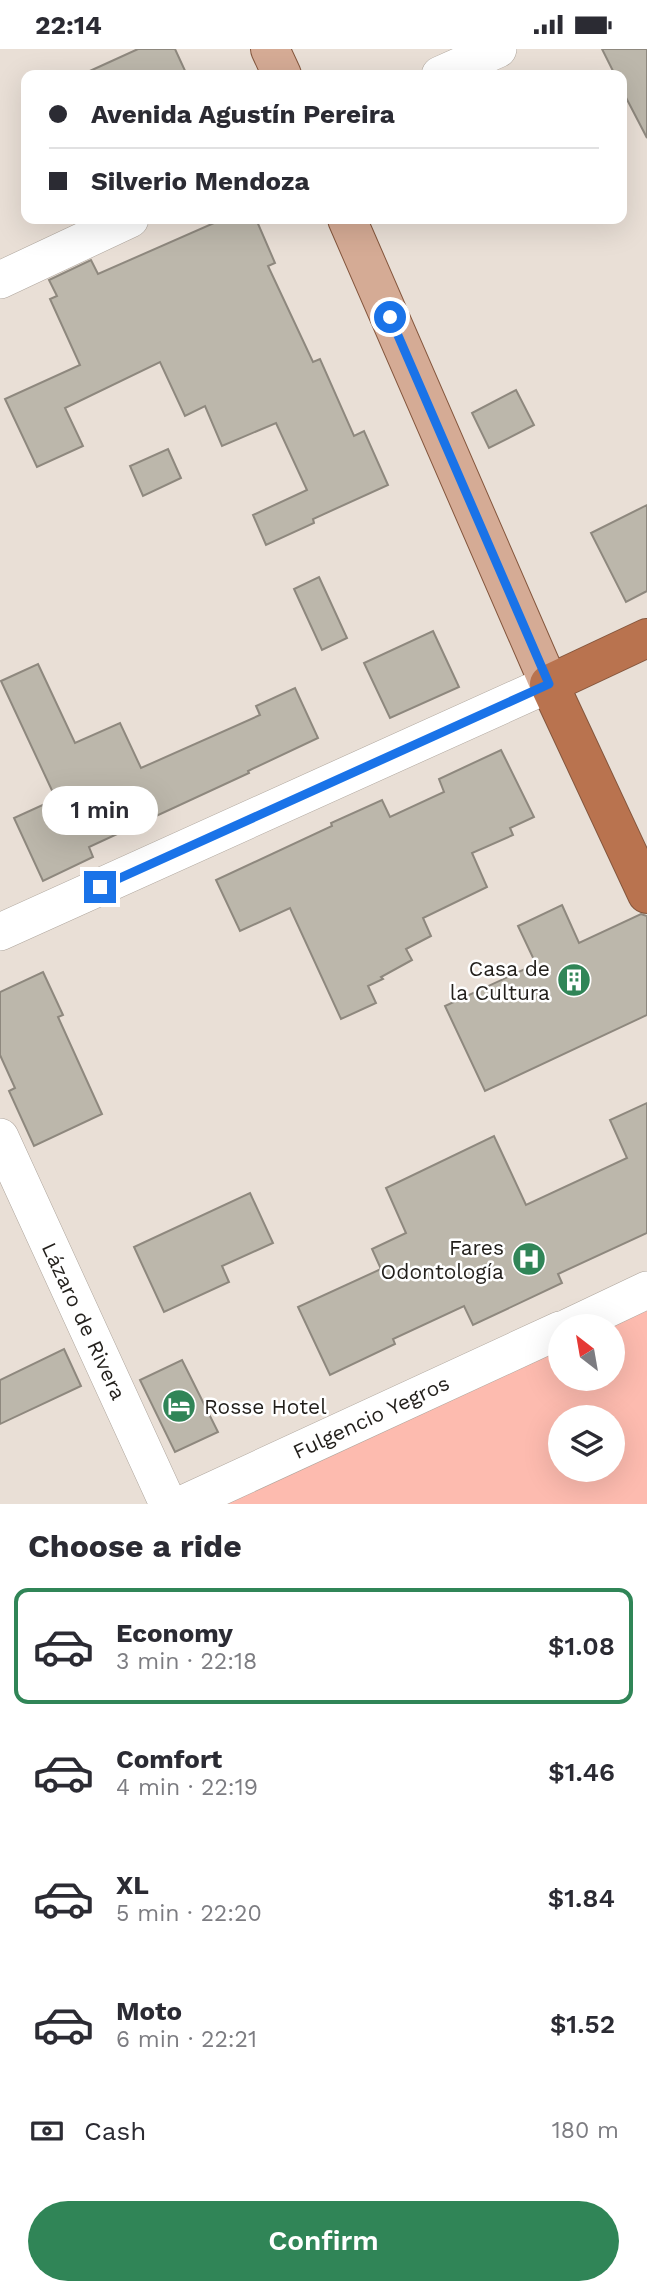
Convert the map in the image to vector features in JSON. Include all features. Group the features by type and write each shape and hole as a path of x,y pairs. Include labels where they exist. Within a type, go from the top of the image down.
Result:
{"highway":[{"path":"647,638 549,684 647,894"}],"main road":[{"path":"270,49 280,70"},
{"path":"349,224 549,684"}],"street":[{"path":"451,70 498,49"},
{"path":"0,280 119,224"},
{"path":"0,932 549,684"},
{"name":"Lázaro de Rivera","path":"0,1137 167,1504"},
{"path":"596,1314 647,1290"},
{"name":"Fulgencio Yegros","path":"183,1504 548,1337"}],"shaded area":[{"path":"647,1296 647,1504 196,1504 548,1342 548,1391 625,1391 625,1315"}],"building":[{"path":"138,49 175,49 185,70 92,70"},
{"path":"602,49 647,49 647,138 627,100 627,70 612,70"},
{"path":"212,224 258,224 275,263 268,266 313,362 320,359 354,436 364,431 388,485 313,519 314,523 266,545 253,515 307,490 276,423 222,446 205,406 185,416 160,362 65,408 83,446 37,467 5,399 80,365 50,299 57,296 49,280 91,260 98,274"},
{"path":"516,390 534,425 489,448 472,413"},
{"path":"168,449 181,478 143,496 130,466"},
{"path":"647,505 647,591 626,602 591,533"},
{"path":"319,577 347,638 322,650 294,589"},
{"path":"433,631 459,687 390,718 364,663"},
{"path":"38,664 75,743 120,723 141,768 260,715 256,706 295,688 318,738 89,847 93,857 43,881 14,818 56,799 1,681"},
{"path":"501,750 534,817 510,828 513,835 472,853 487,887 423,918 431,936 406,949 412,960 368,986 376,1003 341,1019 290,908 240,931 216,880 382,800 390,817 444,792 439,779"},
{"name":"Casa de la Cultura","path":"562,905 579,943 641,914 647,916 647,1015 485,1091 445,1006 536,964 518,926"},
{"path":"43,972 63,1015 58,1017 102,1114 34,1146 9,1091 15,1088 0,1055 0,992"},
{"path":"647,1103 647,1233 558,1274 562,1283 473,1325 464,1306 393,1339 395,1344 330,1375 298,1307 381,1269 372,1249 406,1233 386,1188 494,1136 526,1205 627,1158 610,1120"},
{"path":"250,1193 273,1243 222,1266 229,1282 164,1312 134,1247"},
{"path":"64,1349 81,1386 0,1424 0,1380"},
{"name":"Rosse Hotel","path":"182,1360 218,1432 175,1452 140,1380"}],"place":[{"name":"Casa de la Cultura","path":"574,980"},
{"name":"Fares Odontología","path":"529,1259"},
{"name":"Rosse Hotel","path":"179,1406"}],"route":[{"path":"100,887 549,684 390,317"}]}
